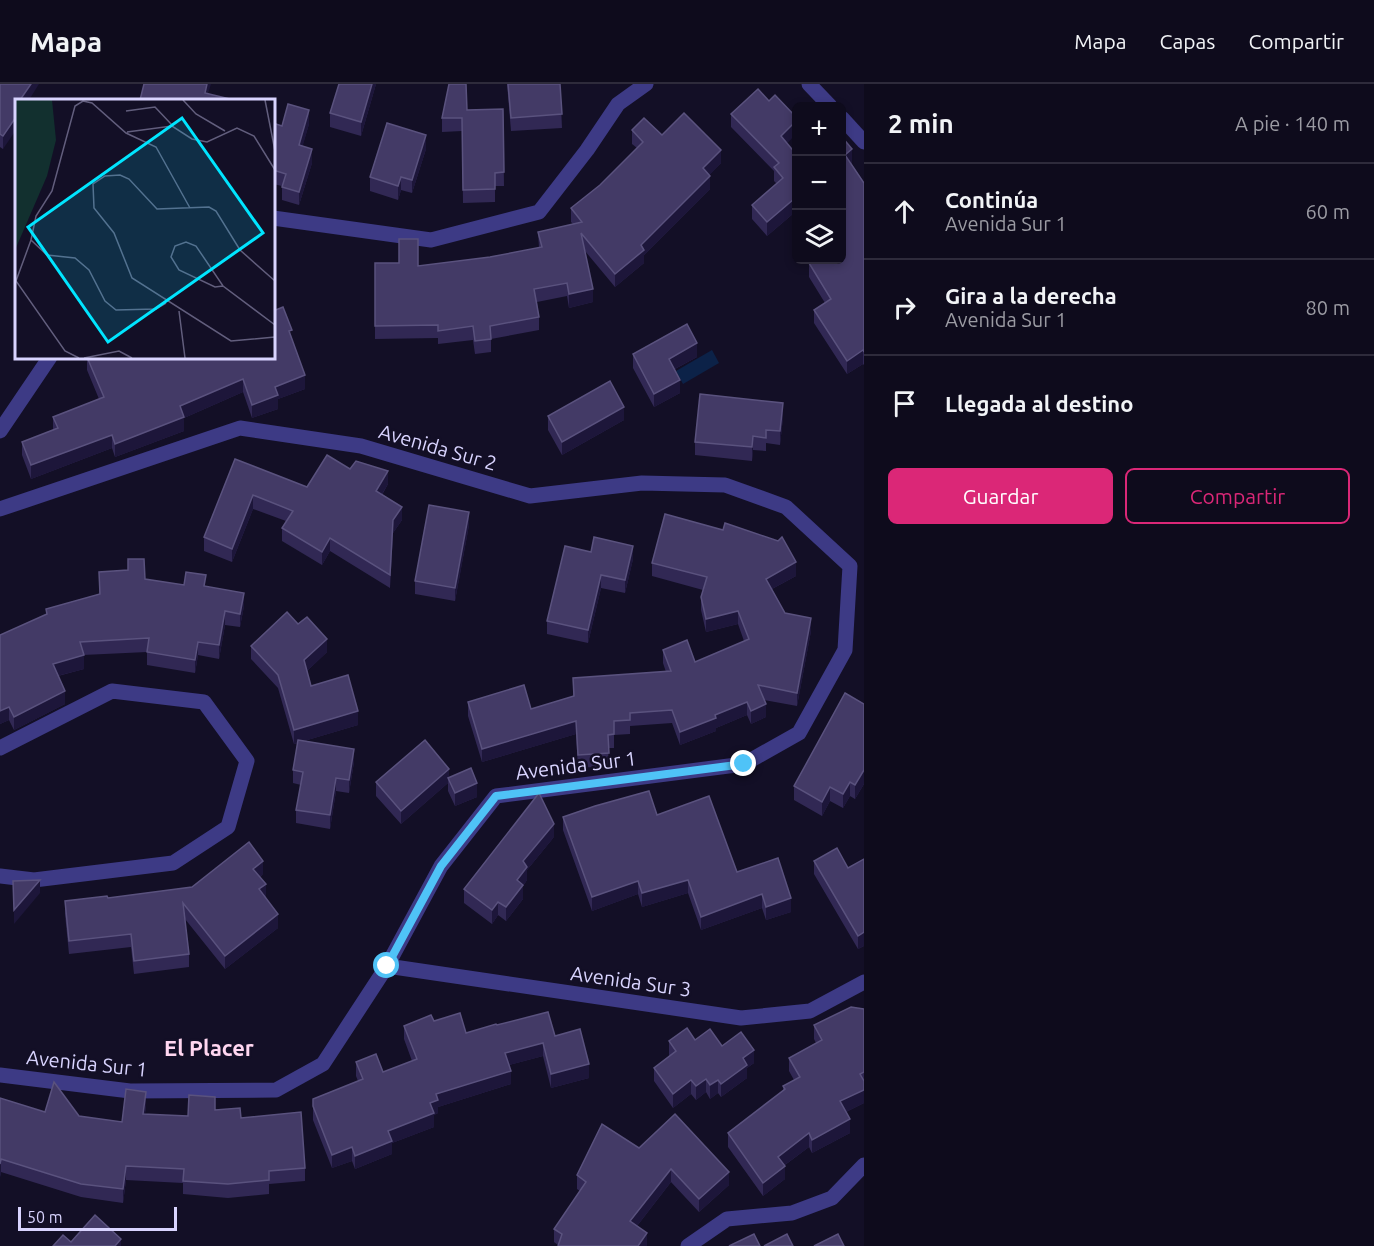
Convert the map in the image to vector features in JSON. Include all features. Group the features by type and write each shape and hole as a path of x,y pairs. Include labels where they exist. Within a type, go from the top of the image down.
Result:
{"street":[{"path":"274,219 431,240 539,212 587,150 618,104 646,84"},
{"path":"809,84 826,102"},
{"path":"846,122 864,141"},
{"path":"0,431 49,358"},
{"name":"Avenida Sur 2","path":"0,509 240,428 361,446 530,496 642,483 725,485 786,507 850,566"},
{"name":"Avenida Sur 1","path":"0,1075 130,1091 276,1090 322,1064 387,966 441,866 496,796 744,764 799,733 845,651 850,566"},
{"path":"0,748 112,691 204,702 247,761 228,827 173,863 34,880 0,876"},
{"name":"Avenida Sur 3","path":"387,966 741,1018 810,1011 864,982"},
{"path":"688,1246 727,1219 792,1213 832,1198 863,1167"}],"water":[{"path":"712,350 719,363 683,384 676,371"}],"building":[{"path":"0,84 31,84 21,99 15,99 15,118 3,136 0,134"},
{"path":"144,84 207,84 205,93 230,99 140,99"},
{"path":"339,84 372,84 361,122 330,113"},
{"path":"449,84 466,84 467,110 503,109 504,172 495,173 495,189 463,190 462,118 442,118"},
{"path":"508,84 560,84 562,114 511,118"},
{"path":"758,89 769,101 775,95 792,113 792,125 781,136 792,149 792,201 767,222 752,205 783,178 774,167 779,163 731,114"},
{"path":"288,104 309,110 299,145 312,149 299,192 282,187 286,174 274,170 274,123 282,126"},
{"path":"684,113 721,150 703,168 710,176 641,245 644,250 615,274 581,233 593,289 569,294 567,283 534,289 539,317 490,326 491,339 475,341 473,326 438,331 438,325 375,326 375,263 399,263 399,239 418,239 418,266 490,257 542,247 538,232 582,222 571,208 600,185 643,142 632,130 644,118 662,135"},
{"path":"387,123 426,135 412,180 401,177 398,186 370,177"},
{"path":"846,142 852,149 846,154"},
{"path":"846,156 864,183 864,352 863,350 847,361 814,310 831,299 810,264 846,264"},
{"path":"283,307 305,375 275,387 278,395 252,405 243,379 180,406 184,417 115,444 112,435 31,465 22,442 58,428 53,417 104,397 87,358 274,358 274,311"},
{"path":"687,324 697,343 669,359 680,380 654,394 633,354"},
{"path":"610,381 624,407 562,442 548,416"},
{"path":"700,394 783,403 780,431 766,430 766,438 753,436 752,447 695,442"},
{"path":"327,455 350,469 356,461 388,471 376,491 402,507 393,520 390,575 330,538 322,552 282,528 293,511 253,495 232,549 204,537 235,459 307,487"},
{"path":"429,505 469,512 455,588 415,581"},
{"path":"665,514 723,530 725,523 778,541 782,537 796,562 766,579 785,613 811,618 797,693 758,685 766,704 751,711 747,702 715,715 716,718 680,732 672,710 630,713 630,720 614,721 614,734 608,735 609,753 578,755 576,721 482,749 468,702 524,685 531,709 574,696 573,678 671,671 663,650 687,640 695,662 749,639 738,611 706,619 701,597 707,577 652,563"},
{"path":"594,537 633,546 625,580 601,575 588,630 547,621 565,546 591,552"},
{"path":"128,559 144,559 145,579 184,585 186,572 206,575 204,586 244,593 240,614 225,611 219,645 198,642 195,660 147,652 149,638 80,642 84,655 53,664 65,691 14,717 9,707 0,711 0,635 47,614 46,609 100,594 99,572 128,570"},
{"path":"287,612 298,624 307,617 327,639 304,660 311,686 348,675 358,711 294,730 278,675 251,646"},
{"path":"845,693 864,704 864,770 855,785 850,782 843,794 830,787 822,802 794,786"},
{"path":"298,740 354,749 349,780 336,778 330,815 296,810 303,772 293,770"},
{"path":"425,740 449,769 401,811 376,782"},
{"path":"471,768 477,783 455,793 448,778"},
{"path":"649,791 657,815 709,796 737,872 778,858 791,898 766,907 762,894 701,917 688,880 642,893 638,881 592,897 563,817"},
{"path":"539,793 554,824 523,861 527,867 517,880 523,885 506,907 498,902 492,910 464,889"},
{"path":"249,842 263,861 253,869 266,884 259,889 278,914 225,956 183,903 189,954 134,961 131,934 69,941 65,901 192,887"},
{"path":"837,848 848,868 864,859 864,932 858,936 814,861"},
{"path":"40,880 14,910 13,881"},
{"path":"851,1007 864,1009 864,1072 860,1074 864,1081 864,1090 840,1101 850,1119 812,1140 809,1133 778,1157 785,1166 763,1183 728,1133 785,1089 783,1086 800,1077 789,1058 822,1040 814,1025"},
{"path":"548,1012 555,1036 580,1029 589,1064 551,1074 543,1043 505,1053 511,1071 436,1094 438,1100 430,1103 434,1113 388,1131 392,1141 355,1156 352,1147 332,1155 313,1106 313,1099 363,1079 356,1062 376,1054 383,1072 417,1059 404,1026 431,1015 434,1021 460,1013 466,1033"},
{"path":"687,1028 695,1040 710,1029 722,1046 741,1032 754,1050 743,1058 747,1065 721,1084 718,1080 710,1085 706,1079 696,1086 691,1080 673,1094 654,1068 676,1051 669,1041"},
{"path":"54,1082 79,1116 122,1122 126,1089 146,1092 143,1114 188,1116 189,1095 215,1097 215,1110 240,1108 241,1118 301,1112 305,1168 269,1171 269,1180 228,1184 183,1181 184,1169 126,1166 123,1189 81,1184 1,1159 0,1164 0,1098 45,1112"},
{"path":"675,1114 729,1172 699,1199 671,1169 630,1221 647,1233 638,1246 558,1246 562,1234 554,1229 586,1182 577,1175 602,1124 639,1148"},
{"path":"95,1215 121,1239 115,1246 53,1246 63,1235 71,1242"},
{"path":"754,1234 760,1246 729,1246"},
{"path":"787,1234 793,1246 764,1246"},
{"path":"838,1234 844,1246 814,1246"}],"district":[{"name":"El Placer","path":"209,1047"}],"route":[{"path":"387,966 441,866 496,796 744,764"}]}
